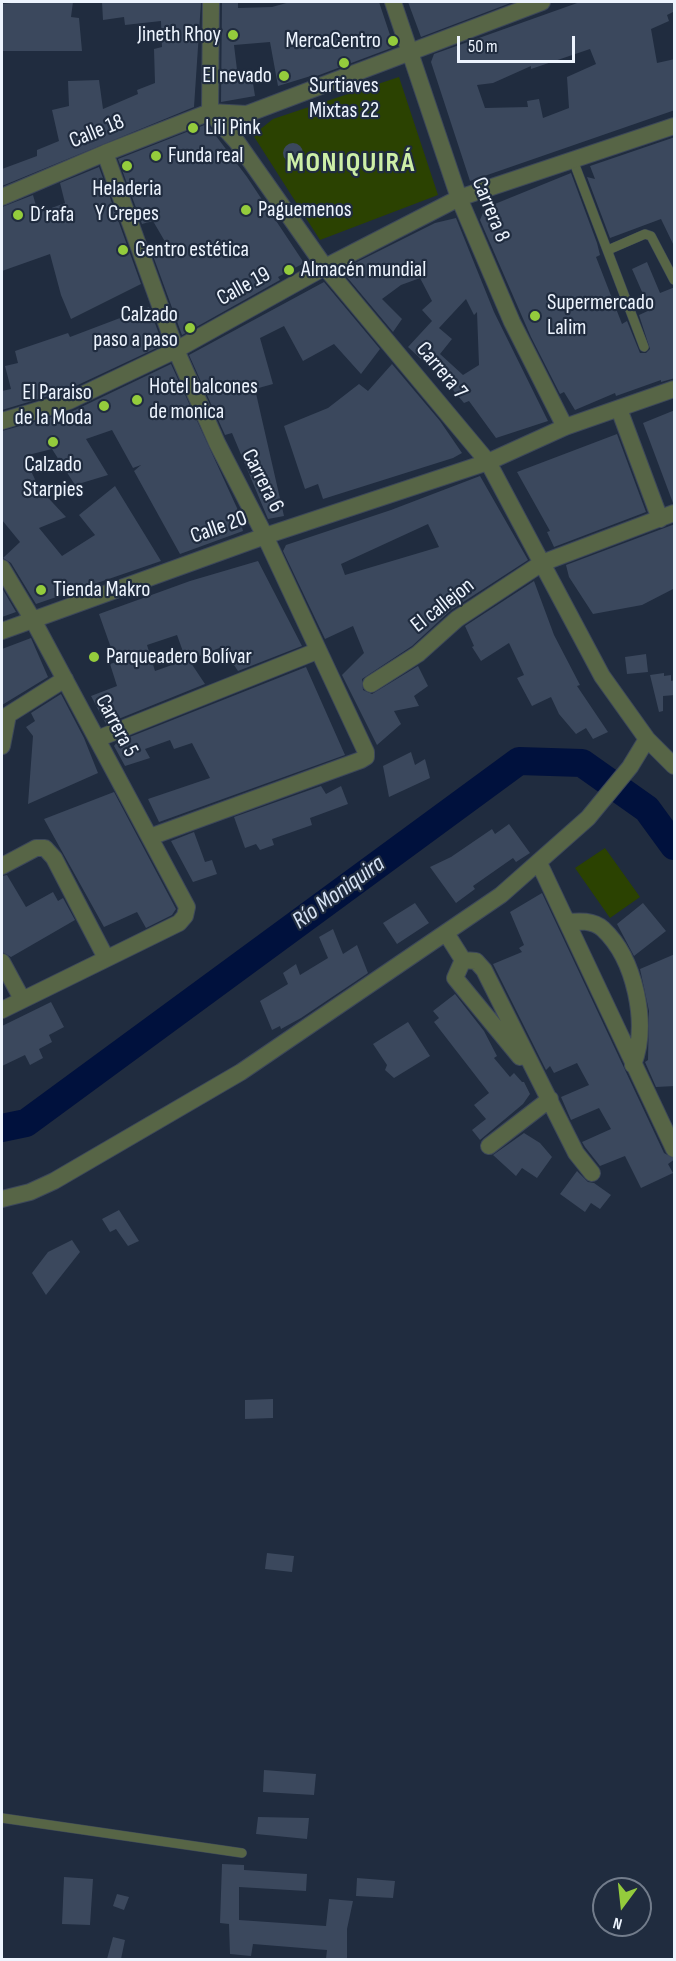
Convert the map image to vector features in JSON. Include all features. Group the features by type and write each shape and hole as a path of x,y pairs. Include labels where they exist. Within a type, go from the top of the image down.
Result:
{"street":[{"path":"211,2 210,112 247,114 542,2"},
{"name":"Carrera 8","path":"393,2 459,198 512,322 565,426"},
{"name":"Carrera 7","path":"210,112 237,142 325,267 488,462 602,676 646,739 675,766"},
{"name":"Calle 18","path":"2,197 210,112"},
{"path":"237,142 247,114"},
{"name":"Calle 19","path":"2,421 69,401 176,350 325,267 459,198 675,126"},
{"name":"Carrera 6","path":"105,153 176,350 217,443 265,536 366,757 150,837"},
{"name":"Calle 20","path":"2,631 265,536 488,462 565,426 675,389"},
{"path":"620,409 667,516"},
{"name":"El callejon","path":"371,684 418,654 457,620 542,563 667,516"},
{"name":"Carrera 5","path":"2,568 33,620 187,907 185,916 178,923 106,958"},
{"path":"97,739 318,651"},
{"path":"2,746 8,715 65,679"},
{"path":"2,1199 30,1192 54,1182 241,1072 501,895 588,818 630,767 646,739"},
{"path":"2,866 36,848 45,848 54,858 106,958 2,1010"},
{"path":"539,863 633,1065 675,1149"},
{"path":"567,922 584,921 602,927 624,958 636,992 639,1017 641,1045 633,1065"},
{"path":"446,933 463,960"},
{"path":"463,960 476,961 484,970 576,1153 592,1173"},
{"path":"463,960 455,978 539,1080"},
{"path":"2,962 22,999"},
{"path":"489,1146 550,1099"}],"lane":[{"path":"573,160 644,346"},
{"path":"608,250 645,234 651,236 675,280"},
{"path":"2,1818 242,1853"}],"green space":[{"path":"399,77 438,195 320,240 253,135 273,119"},
{"path":"605,848 640,897 610,918 575,868"}],"building":[{"path":"73,2 71,17 79,18 82,51 2,51 2,4"},
{"path":"102,2 201,2 194,107 2,186 2,169 37,156 37,150 59,141 52,110 69,106 68,81 99,80 103,109 138,94 137,90 155,83 154,49 162,47 161,21 125,25 124,17 103,20"},
{"path":"222,2 238,2 238,8 272,7 290,2 379,2 394,47 314,77 314,75 278,86 270,42 234,45 238,78 252,77 255,96 221,102"},
{"path":"408,2 513,2 421,37"},
{"path":"580,2 675,2 675,11 667,15 669,21 651,29 657,63 675,59 675,110 470,181 431,62 434,54","holes":["590,49 596,64 567,77 569,108 543,118 539,99 527,101 528,107 485,108 477,85 493,83 531,66 531,69"]},
{"path":"207,124 247,177 304,263 278,277 280,280 182,335 152,253 167,245 153,221 142,224 118,159"},
{"path":"675,137 675,248 661,219 610,238 587,177 595,179 590,166"},
{"path":"293,143 300,146 303,153 300,160 293,163 286,160 283,153 286,146"},
{"path":"99,167 141,284 71,319 61,295 50,254 2,271 2,207 33,195 38,213 65,203 60,183"},
{"path":"571,173 597,243 600,255 596,257 622,324 627,321 640,353 646,353 650,349 639,315 650,310 632,269 647,262 660,293 675,287 675,378 661,382 661,380 616,396 615,393 575,410 564,392 560,394 531,337 480,220 485,208"},
{"path":"456,218 494,312 548,421 496,438 469,401 464,403 448,384 408,347 432,321 422,310 432,301 420,278 401,285 382,299 402,319 393,332 341,270 435,223","holes":["466,299 474,315 477,312 479,365 463,375 440,354 452,339 439,328"]},
{"path":"324,282 380,349 361,374 334,344 303,361 284,326 260,338 273,384 255,389 284,516 268,519 232,433 225,435 189,355"},
{"path":"149,307 163,345 65,391 2,410 2,391 11,389 5,366 18,363 15,351 68,333 70,337"},
{"path":"171,364 237,508 243,531 180,554 134,471 141,465 133,468 112,430 86,439 108,475 75,485 52,449 24,456 39,488 66,517 39,528 62,556 95,535 79,515 115,486 161,561 36,604 11,563 3,558 20,542 2,520 2,431 73,411"},
{"path":"392,364 440,421 462,453 453,458 323,499 318,484 305,489 284,426 328,408 359,384 368,391"},
{"path":"675,410 675,503 673,503 643,423"},
{"path":"617,434 646,512 554,547 547,532 550,531 517,472"},
{"path":"480,476 528,560 451,610 412,646 362,679 363,690 372,694 418,666 428,686 414,696 419,706 394,711 401,724 377,745 342,675 364,653 353,626 325,639 283,551 286,545 391,510","holes":["428,524 439,547 345,575 341,564"]},
{"path":"675,524 675,588 642,605 593,614 569,577 566,565"},
{"path":"258,561 302,646 238,671 222,647 189,660 205,684 106,724 91,696 117,686 110,664 116,662 99,614 190,581","holes":["177,635 186,660 155,671 147,645"]},
{"path":"534,581 554,635 580,685 577,686 608,732 593,739 586,728 576,734 559,714 551,697 532,706 517,678 524,675 509,643 481,661 472,647 474,646 465,626"},
{"path":"2,588 16,612 2,617"},
{"path":"31,638 48,677 2,705 2,649"},
{"path":"646,654 648,672 627,674 625,657"},
{"path":"306,667 345,755 159,822 148,799 210,778 192,743 174,749 170,740 145,749 150,758 125,766 114,746 117,742"},
{"path":"664,673 664,676 671,675 671,681 675,680 675,695 663,696 663,711 659,712 650,675"},
{"path":"61,694 84,738 98,773 28,804 33,736 26,727 35,721 31,713"},
{"path":"411,752 415,765 425,759 430,778 389,797 383,766"},
{"path":"321,786 326,794 341,786 348,804 310,818 312,825 272,839 274,845 260,850 256,844 245,848 234,817"},
{"path":"114,792 176,909 172,915 146,928 137,912 104,927 44,819"},
{"path":"509,824 530,853 516,862 513,858 473,886 475,889 456,903 430,867 451,857 492,829 495,834"},
{"path":"194,832 205,862 212,860 217,874 193,882 171,841"},
{"path":"7,875 26,907 53,892 58,901 63,898 75,920 11,957 2,952 2,876"},
{"path":"542,893 664,1153 675,1159 668,1164 673,1173 641,1188 625,1156 600,1166 585,1147 582,1142 611,1129 599,1108 571,1120 561,1097 589,1085 577,1063 554,1073 550,1066 546,1070 493,964 522,952 519,948 524,945 510,912"},
{"path":"415,903 429,923 397,944 383,923"},
{"path":"643,903 666,931 634,956 617,924"},
{"path":"333,929 343,954 357,945 368,973 301,1018 281,1029 280,1026 272,1030 260,1001 288,984 283,973 296,964 300,975 328,958 319,937"},
{"path":"675,954 675,1086 656,1087 645,1062 648,1060 649,1011 640,969"},
{"path":"455,994 484,1031 497,1056 494,1058 510,1077 514,1073 524,1082 530,1094 523,1104 480,1140 472,1130 486,1119 474,1105 489,1093 434,1022 439,1018 433,1011"},
{"path":"51,1002 64,1027 49,1035 52,1042 39,1049 43,1058 30,1065 25,1055 2,1066 2,1026"},
{"path":"408,1022 430,1056 394,1078 385,1070 387,1065 373,1044"},
{"path":"524,1133 540,1143 552,1157 537,1178 522,1168 516,1176 493,1155"},
{"path":"577,1171 588,1182 594,1183 611,1195 600,1209 591,1203 585,1212 560,1194"},
{"path":"119,1210 139,1241 128,1246 116,1229 110,1232 102,1219"},
{"path":"72,1240 80,1252 46,1295 32,1273 48,1252"},
{"path":"273,1399 273,1418 245,1419 245,1400"},
{"path":"267,1553 294,1556 292,1572 265,1569"},
{"path":"264,1770 316,1774 314,1795 263,1792"},
{"path":"258,1817 309,1818 307,1839 256,1834"},
{"path":"222,1864 244,1865 244,1870 307,1874 306,1891 239,1887 239,1920 326,1926 329,1899 353,1901 347,1929 347,1959 326,1959 327,1950 253,1944 251,1956 230,1954 229,1924 220,1923"},
{"path":"64,1877 93,1879 90,1925 62,1924"},
{"path":"357,1878 395,1881 393,1898 356,1896"},
{"path":"117,1894 129,1897 124,1910 113,1906"},
{"path":"113,1937 125,1940 121,1959 107,1959"}],"waterway":[{"name":"Río Moniquira","path":"2,1128 26,1123 519,761 582,763 647,809 674,846"}],"place":[{"name":"Jineth Rhoy","path":"233,35"},
{"name":"MercaCentro","path":"393,41"},
{"name":"Surtiaves Mixtas 22","path":"344,63"},
{"name":"El nevado","path":"284,76"},
{"name":"Lili Pink","path":"193,128"},
{"name":"Funda real","path":"156,156"},
{"name":"Heladeria Y Crepes","path":"127,166"},
{"name":"Paguemenos","path":"246,210"},
{"name":"D´rafa","path":"18,215"},
{"name":"Centro estética","path":"123,250"},
{"name":"Almacén mundial","path":"289,270"},
{"name":"Supermercado Lalim","path":"535,316"},
{"name":"Calzado paso a paso","path":"190,328"},
{"name":"Hotel balcones de monica","path":"137,400"},
{"name":"El Paraiso de la Moda","path":"104,406"},
{"name":"Calzado Starpies","path":"53,442"},
{"name":"Tienda Makro","path":"41,590"},
{"name":"Parqueadero Bolívar","path":"94,657"}],"district":[{"name":"MONIQUIRÁ","path":"351,164"}]}
